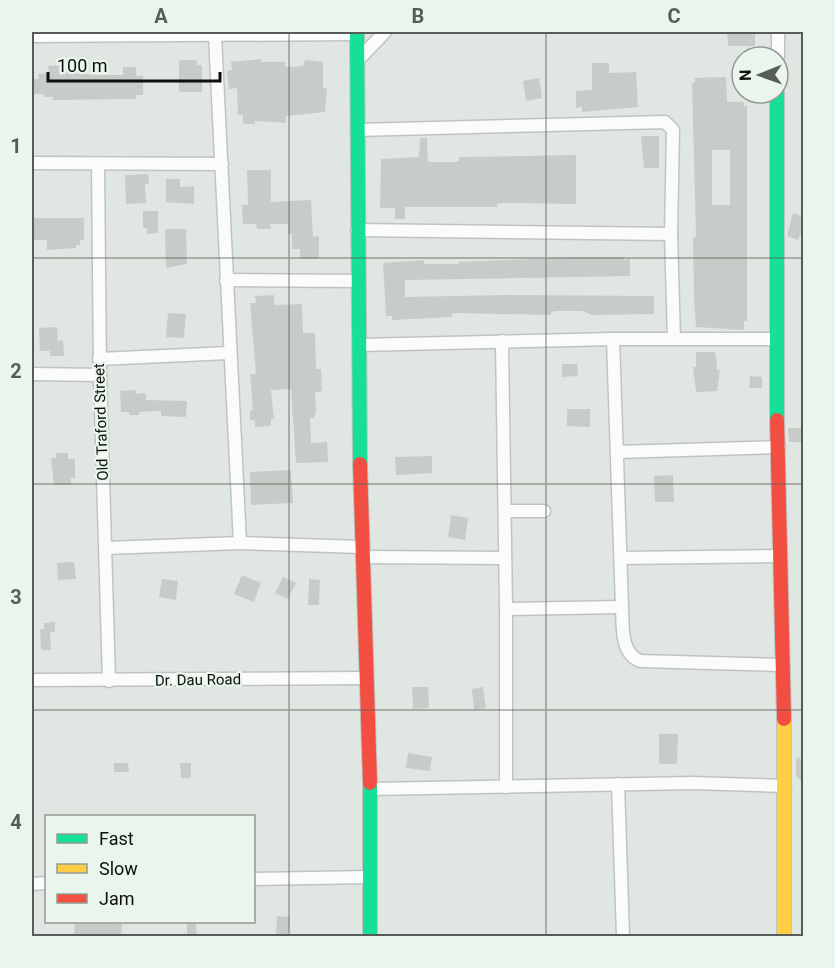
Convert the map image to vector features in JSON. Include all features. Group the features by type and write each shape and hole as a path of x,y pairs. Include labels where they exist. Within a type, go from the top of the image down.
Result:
{"street":[{"path":"357,61 385,32"},
{"path":"32,36 136,33 215,36 357,33 357,281 365,678 370,789 370,936"},
{"path":"215,36 240,543"},
{"path":"777,105 775,339 785,786 784,936"},
{"path":"357,130 665,122 673,130 671,234 674,339"},
{"path":"32,163 222,164"},
{"name":"Old Traford Street","path":"98,164 99,359 109,681"},
{"path":"357,230 671,234"},
{"path":"226,280 357,281"},
{"path":"359,345 613,339 775,339"},
{"path":"613,339 622,607 624,636 629,652 640,661 782,665"},
{"path":"502,341 506,787"},
{"path":"99,359 229,353"},
{"path":"32,374 100,375"},
{"path":"618,452 779,447"},
{"path":"505,511 544,511"},
{"path":"106,548 240,543 362,552 504,558"},
{"path":"621,558 780,556"},
{"path":"506,609 622,607"},
{"name":"Dr. Dau Road","path":"32,680 365,678"},
{"path":"370,789 618,784 785,786"},
{"path":"618,784 622,936"},
{"path":"255,879 370,877"}],"building":[{"path":"727,32 755,32 755,45 728,46"},
{"path":"261,59 261,62 285,62 285,67 303,66 305,60 323,62 323,88 327,88 325,112 286,116 286,123 255,121 255,124 243,124 243,115 238,115 237,88 229,89 227,71 232,70 231,62"},
{"path":"179,60 197,60 197,65 202,65 202,92 179,92"},
{"path":"592,63 609,63 609,73 636,72 638,107 582,112 582,107 576,108 576,91 592,90"},
{"path":"59,65 59,72 97,75 123,75 123,67 136,67 136,76 143,76 143,95 135,95 136,99 53,100 53,97 44,97 44,94 32,94 32,79 39,79 38,74 49,73 48,66"},
{"path":"726,77 727,102 730,102 730,105 747,106 747,321 744,321 744,330 696,327 692,83 695,83 695,78","holes":["712,150 730,150 730,205 712,205"]},
{"path":"539,78 542,98 526,101 523,81"},
{"path":"641,136 659,136 659,168 644,168"},
{"path":"420,138 427,138 428,162 455,162 459,161 459,157 576,155 576,204 502,203 497,204 497,207 405,207 405,219 395,219 395,208 380,208 381,159 419,157"},
{"path":"247,170 271,170 271,202 311,200 313,237 319,236 319,259 300,259 300,249 292,249 292,234 288,234 288,224 270,224 271,229 257,229 256,224 243,224 242,205 248,205"},
{"path":"148,174 149,184 145,184 146,203 126,204 125,175"},
{"path":"166,179 180,179 180,187 194,186 194,204 166,202"},
{"path":"143,211 158,211 158,233 147,234 147,228 143,228"},
{"path":"793,213 804,217 804,226 798,240 787,236"},
{"path":"32,218 84,218 84,240 80,240 80,245 76,245 76,248 47,250 47,240 32,240"},
{"path":"165,229 186,229 187,264 166,268"},
{"path":"576,257 630,259 630,276 405,280 405,297 654,296 654,314 591,315 583,311 556,311 551,312 551,315 457,313 452,314 452,317 392,320 392,316 386,316 383,263 424,260 424,264 459,264 458,262"},
{"path":"274,295 274,305 302,304 303,333 315,333 316,369 321,369 322,391 316,392 316,411 314,418 310,418 311,443 327,442 328,462 296,463 291,389 271,390 274,419 271,419 271,426 255,427 255,420 250,420 250,410 253,410 250,374 256,374 250,303 256,303 255,296"},
{"path":"168,313 186,314 184,338 166,337"},
{"path":"57,327 58,341 63,340 64,356 50,356 50,351 40,351 39,328"},
{"path":"696,352 714,352 716,355 717,370 720,370 717,391 696,392 693,367 696,367"},
{"path":"562,364 577,364 578,376 562,377"},
{"path":"750,376 762,377 762,388 749,388"},
{"path":"136,390 136,394 146,393 146,400 187,401 186,417 161,416 161,411 139,412 139,415 121,412 120,391"},
{"path":"567,409 590,409 590,427 567,426"},
{"path":"788,428 804,428 804,442 789,442"},
{"path":"56,453 68,453 68,459 75,459 75,478 71,478 71,485 54,485 51,458 56,458"},
{"path":"432,456 432,473 396,475 395,457"},
{"path":"291,470 293,503 251,505 250,472"},
{"path":"673,475 674,502 655,502 654,476"},
{"path":"451,515 468,518 465,540 448,537"},
{"path":"74,562 76,579 58,580 57,563"},
{"path":"242,575 261,583 254,602 234,594"},
{"path":"283,577 296,583 288,599 275,593"},
{"path":"162,579 178,581 176,600 159,597"},
{"path":"309,579 320,580 319,605 308,605"},
{"path":"55,622 55,632 50,632 51,650 41,650 40,629 44,629 44,623"},
{"path":"412,687 428,687 429,708 413,709"},
{"path":"483,687 486,708 474,710 472,689"},
{"path":"659,734 678,734 677,764 659,764"},
{"path":"408,753 432,757 430,771 406,768"},
{"path":"798,757 804,763 804,784 796,776"},
{"path":"114,763 128,763 129,772 114,772"},
{"path":"180,763 191,763 191,778 181,778"},
{"path":"277,916 290,917 288,936 276,935"},
{"path":"75,923 122,924 121,935 74,936"},
{"path":"187,923 196,923 197,936 187,936"}],"traffic: fast":[{"path":"357,32 360,464"},
{"path":"777,105 777,420"},
{"path":"370,783 370,936"}],"traffic: slow":[{"path":"784,719 784,936"}],"traffic: jam":[{"path":"777,420 784,719"},
{"path":"360,464 370,783"}]}
